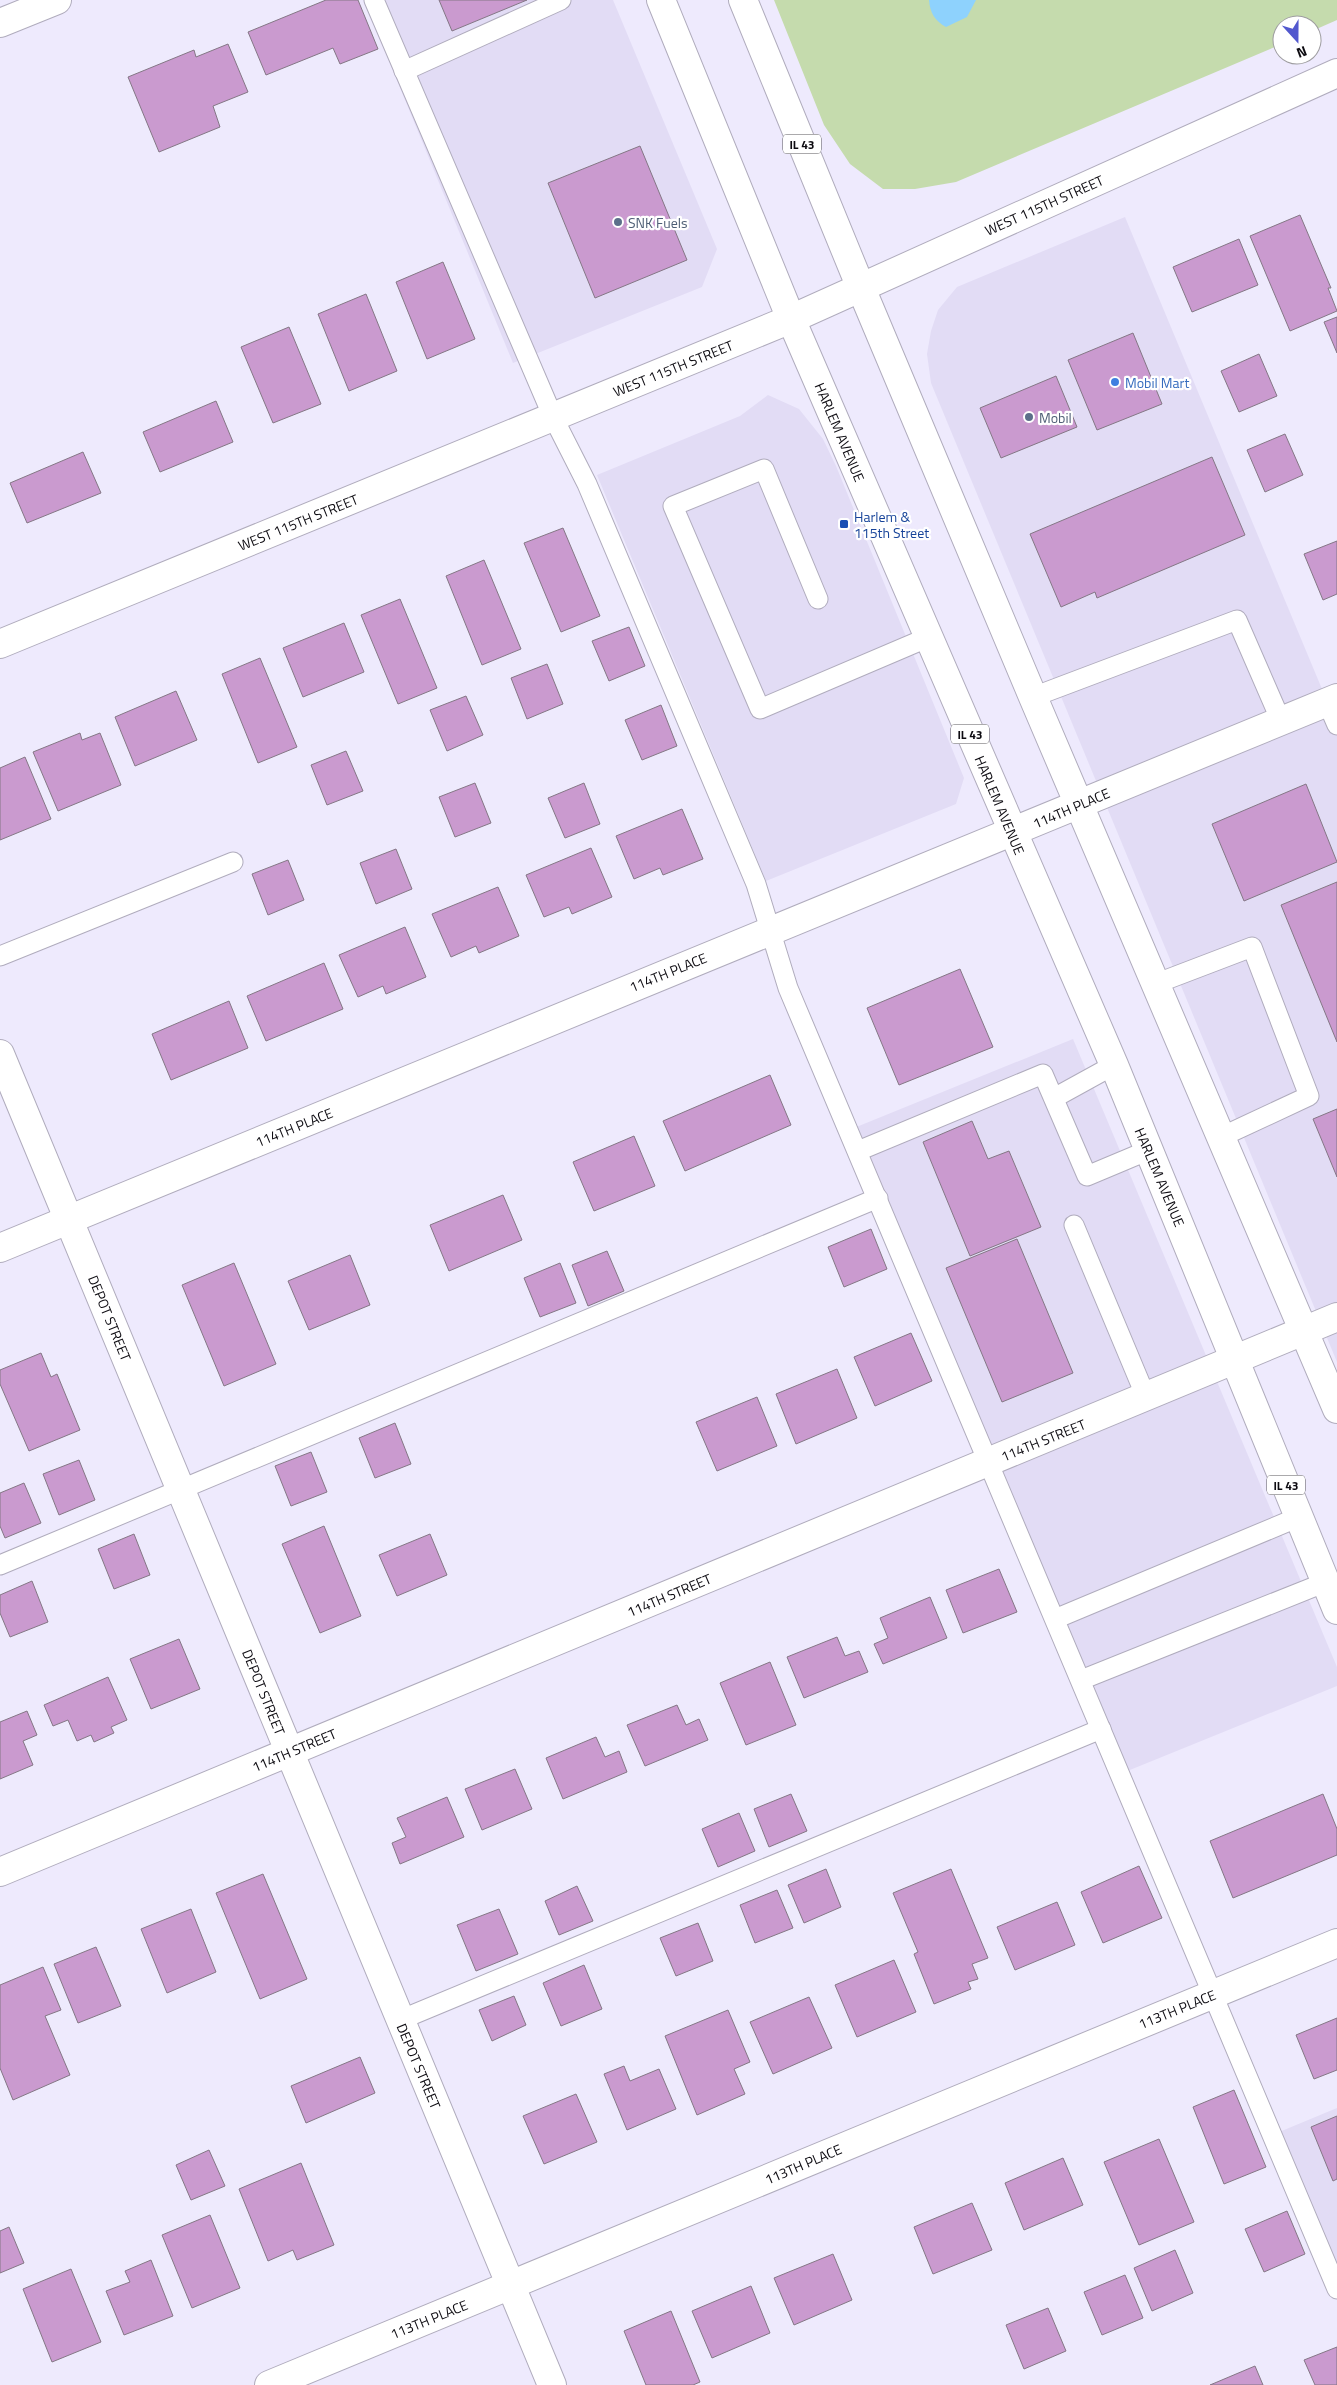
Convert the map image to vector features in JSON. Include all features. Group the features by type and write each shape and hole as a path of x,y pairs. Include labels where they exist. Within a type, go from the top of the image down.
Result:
{"street":[{"path":"0,23 57,0"},
{"name":"HARLEM AVENUE","path":"661,0 791,319 1114,1065 1236,1359 1337,1610"},
{"name":"IL 43","path":"743,0 861,288 1078,805 1337,1409"},
{"name":"WEST 115TH STREET","path":"0,644 791,319 1337,72"},
{"name":"114TH PLACE","path":"0,1248 1282,721 1334,709"},
{"name":"DEPOT STREET","path":"0,1054 552,2385"},
{"name":"114TH STREET","path":"0,1872 1337,1317"},
{"name":"113TH PLACE","path":"268,2385 1337,1943"}],"lane":[{"path":"374,0 553,417 587,484 756,884 788,988 1336,2285"},
{"path":"404,71 561,0"},
{"path":"818,599 764,469 673,506 760,709 929,637"},
{"path":"1033,697 1237,620 1282,721"},
{"path":"0,956 233,862"},
{"path":"1155,984 1252,947 1309,1096 1221,1137"},
{"path":"1054,1098 1114,1065"},
{"path":"858,1150 1043,1074 1087,1176 1149,1150"},
{"path":"0,1565 878,1198"},
{"path":"1074,1225 1146,1397"},
{"path":"1055,1619 1299,1517"},
{"path":"1081,1680 1326,1582"},
{"path":"400,2020 1101,1729"}],"shaded area":[{"path":"364,0 613,0 717,249 702,287 513,363"},
{"path":"1125,217 1337,725 1337,1362 931,383 927,354 931,331 938,310 957,287"},
{"path":"768,395 799,409 823,439 836,466 964,778 956,804 766,881 597,475 740,416"},
{"path":"1073,1039 1337,1667 1337,1686 1120,1774 849,1130"},
{"path":"1337,2108 1337,2289 1272,2135"}],"green space":[{"path":"774,0 1337,0 1337,20 1322,27 1322,15 1272,15 1272,48 956,182 915,189 883,189 850,164 824,125"}],"water":[{"path":"929,0 976,0 967,17 946,27 934,16"}],"building":[{"path":"326,0 358,0 378,49 340,64 333,48 266,75 248,32"},
{"path":"439,0 527,0 452,31"},
{"path":"228,44 248,92 213,106 220,127 159,152 128,77 194,50 196,57"},
{"name":"SNK Fuels","path":"640,146 687,260 595,298 548,183"},
{"path":"1300,215 1331,288 1328,288 1337,311 1290,331 1250,236"},
{"path":"1239,239 1258,285 1192,312 1173,267"},
{"path":"443,262 475,339 427,359 396,282"},
{"path":"366,294 397,371 349,391 318,314"},
{"path":"1337,317 1337,353 1324,322"},
{"path":"289,327 321,404 273,423 241,347"},
{"name":"Mobil Mart","path":"1133,333 1162,404 1097,430 1068,360"},
{"path":"1259,354 1277,396 1239,412 1221,371"},
{"name":"Mobil","path":"1056,376 1077,427 1001,458 980,408"},
{"path":"216,401 233,442 160,472 143,432"},
{"path":"1285,434 1303,475 1265,492 1247,450"},
{"path":"83,452 101,493 27,523 10,483"},
{"path":"1212,457 1245,535 1097,598 1095,592 1061,607 1030,534"},
{"path":"563,528 600,616 561,632 524,543"},
{"path":"1337,541 1337,594 1323,600 1304,554"},
{"path":"484,560 521,649 482,665 446,576"},
{"path":"400,599 437,688 398,704 361,615"},
{"path":"344,623 364,672 303,697 283,648"},
{"path":"629,627 645,666 609,681 592,641"},
{"path":"260,658 297,747 258,763 222,674"},
{"path":"547,664 563,704 527,719 511,678"},
{"path":"176,691 197,740 135,766 115,717"},
{"path":"466,696 483,735 447,751 430,710"},
{"path":"661,705 677,746 642,760 625,720"},
{"path":"80,733 82,740 100,733 121,785 58,811 33,752"},
{"path":"346,751 363,791 327,805 311,765"},
{"path":"25,757 51,819 0,840 0,768"},
{"path":"475,783 491,823 455,837 439,797"},
{"path":"584,783 600,824 565,838 548,798"},
{"path":"1306,784 1337,862 1244,901 1212,824"},
{"path":"682,809 703,859 663,875 660,868 634,879 616,836"},
{"path":"591,848 612,897 572,914 569,907 544,917 526,875"},
{"path":"396,849 412,889 376,904 360,863"},
{"path":"288,860 304,900 268,915 252,874"},
{"path":"1337,882 1337,1042 1281,905"},
{"path":"498,887 519,936 479,953 476,946 451,957 432,914"},
{"path":"405,927 426,977 386,994 383,986 358,997 339,955"},
{"path":"324,963 343,1009 266,1041 247,996"},
{"path":"960,969 993,1047 899,1085 867,1008"},
{"path":"229,1001 248,1048 171,1080 152,1034"},
{"path":"770,1075 791,1125 685,1171 663,1121"},
{"path":"1337,1109 1337,1177 1313,1119"},
{"path":"972,1121 988,1159 1009,1151 1041,1227 970,1256 923,1142"},
{"path":"634,1136 655,1186 594,1211 573,1162"},
{"path":"503,1195 522,1240 449,1271 430,1225"},
{"path":"871,1229 887,1269 844,1287 828,1247"},
{"path":"1017,1239 1073,1373 1002,1402 946,1268"},
{"path":"607,1251 624,1291 588,1306 572,1265"},
{"path":"350,1255 370,1305 309,1330 288,1281"},
{"path":"234,1263 276,1364 224,1386 182,1285"},
{"path":"560,1263 576,1303 540,1317 524,1278"},
{"path":"911,1333 932,1381 875,1406 854,1357"},
{"path":"41,1353 51,1377 57,1374 80,1430 29,1451 0,1384 0,1370"},
{"path":"837,1369 857,1418 796,1444 776,1394"},
{"path":"757,1397 777,1446 717,1471 696,1422"},
{"path":"395,1423 411,1464 375,1478 359,1438"},
{"path":"311,1452 327,1492 291,1506 275,1466"},
{"path":"79,1460 95,1500 59,1515 43,1474"},
{"path":"24,1483 41,1523 5,1538 0,1526 0,1493"},
{"path":"324,1526 361,1616 320,1633 282,1544"},
{"path":"134,1534 150,1575 114,1589 98,1549"},
{"path":"430,1534 447,1575 397,1596 379,1555"},
{"path":"999,1569 1017,1612 963,1633 946,1590"},
{"path":"32,1581 48,1622 10,1637 0,1613 0,1595"},
{"path":"930,1597 947,1638 883,1664 874,1644 888,1638 880,1618"},
{"path":"837,1637 845,1656 859,1651 868,1672 804,1698 787,1657"},
{"path":"179,1639 200,1689 151,1709 130,1659"},
{"path":"770,1662 796,1725 746,1745 720,1683"},
{"path":"108,1677 127,1720 111,1727 114,1733 94,1742 91,1735 77,1741 68,1720 53,1726 44,1705"},
{"path":"677,1705 686,1725 699,1719 708,1740 645,1766 627,1725"},
{"path":"27,1711 37,1735 23,1741 33,1765 0,1779 0,1722"},
{"path":"596,1737 605,1757 619,1751 627,1772 563,1799 546,1758"},
{"path":"515,1769 532,1809 482,1830 465,1789"},
{"path":"791,1794 807,1831 769,1847 754,1809"},
{"path":"1323,1794 1337,1829 1337,1855 1233,1898 1210,1841"},
{"path":"447,1797 464,1837 400,1864 392,1843 406,1837 397,1818"},
{"path":"739,1813 755,1851 718,1867 702,1829"},
{"path":"1139,1866 1162,1918 1103,1943 1081,1892"},
{"path":"826,1869 841,1907 804,1923 788,1885"},
{"path":"951,1869 988,1958 972,1964 978,1979 968,1982 971,1989 934,2004 914,1954 918,1952 893,1893"},
{"path":"263,1874 307,1979 260,1999 216,1893"},
{"path":"577,1886 593,1921 559,1935 545,1901"},
{"path":"777,1890 793,1928 755,1943 740,1905"},
{"path":"1057,1902 1075,1945 1015,1970 997,1927"},
{"path":"191,1909 216,1972 167,1993 141,1929"},
{"path":"499,1909 518,1954 476,1971 457,1925"},
{"path":"698,1923 713,1961 676,1976 660,1938"},
{"path":"96,1947 121,2006 78,2023 54,1964"},
{"path":"894,1960 916,2012 857,2037 835,1985"},
{"path":"584,1965 602,2009 561,2026 543,1983"},
{"path":"43,1967 61,2010 45,2016 70,2075 13,2100 0,2068 0,1985"},
{"path":"514,1996 526,2025 492,2041 479,2010"},
{"path":"809,1997 832,2048 773,2074 750,2022"},
{"path":"728,2010 750,2062 734,2069 745,2094 697,2115 665,2036"},
{"path":"1337,2018 1337,2070 1314,2079 1296,2035"},
{"path":"360,2057 375,2093 306,2123 291,2086"},
{"path":"624,2066 630,2081 659,2069 676,2109 627,2130 604,2074"},
{"path":"1234,2090 1266,2167 1224,2184 1193,2107"},
{"path":"576,2094 597,2142 544,2164 523,2116"},
{"path":"1337,2116 1337,2179 1333,2181 1311,2127"},
{"path":"1159,2139 1194,2222 1139,2245 1104,2162"},
{"path":"209,2150 225,2186 191,2200 176,2165"},
{"path":"1063,2158 1083,2205 1024,2230 1005,2183"},
{"path":"301,2163 334,2245 297,2260 293,2250 268,2261 239,2189"},
{"path":"972,2203 992,2250 933,2274 914,2227"},
{"path":"1287,2211 1305,2254 1264,2272 1245,2229"},
{"path":"210,2215 240,2288 192,2308 162,2235"},
{"path":"9,2227 24,2263 0,2273 0,2231"},
{"path":"1175,2250 1193,2293 1152,2311 1134,2268"},
{"path":"833,2254 852,2300 794,2325 774,2278"},
{"path":"151,2260 173,2316 124,2335 106,2291 130,2282 125,2271"},
{"path":"71,2269 101,2342 52,2362 23,2289"},
{"path":"1125,2275 1143,2318 1102,2335 1084,2292"},
{"path":"751,2286 770,2333 712,2358 692,2311"},
{"path":"1048,2308 1066,2351 1024,2369 1006,2325"},
{"path":"671,2311 700,2382 693,2385 646,2385 624,2331"},
{"path":"1337,2347 1337,2385 1315,2385 1304,2360"},
{"path":"1255,2366 1263,2385 1210,2385"}],"place":[{"name":"SNK Fuels","path":"618,222"},
{"name":"Mobil Mart","path":"1115,382"},
{"name":"Mobil","path":"1029,417"},
{"name":"Harlem & 115th Street","path":"844,524"}]}
